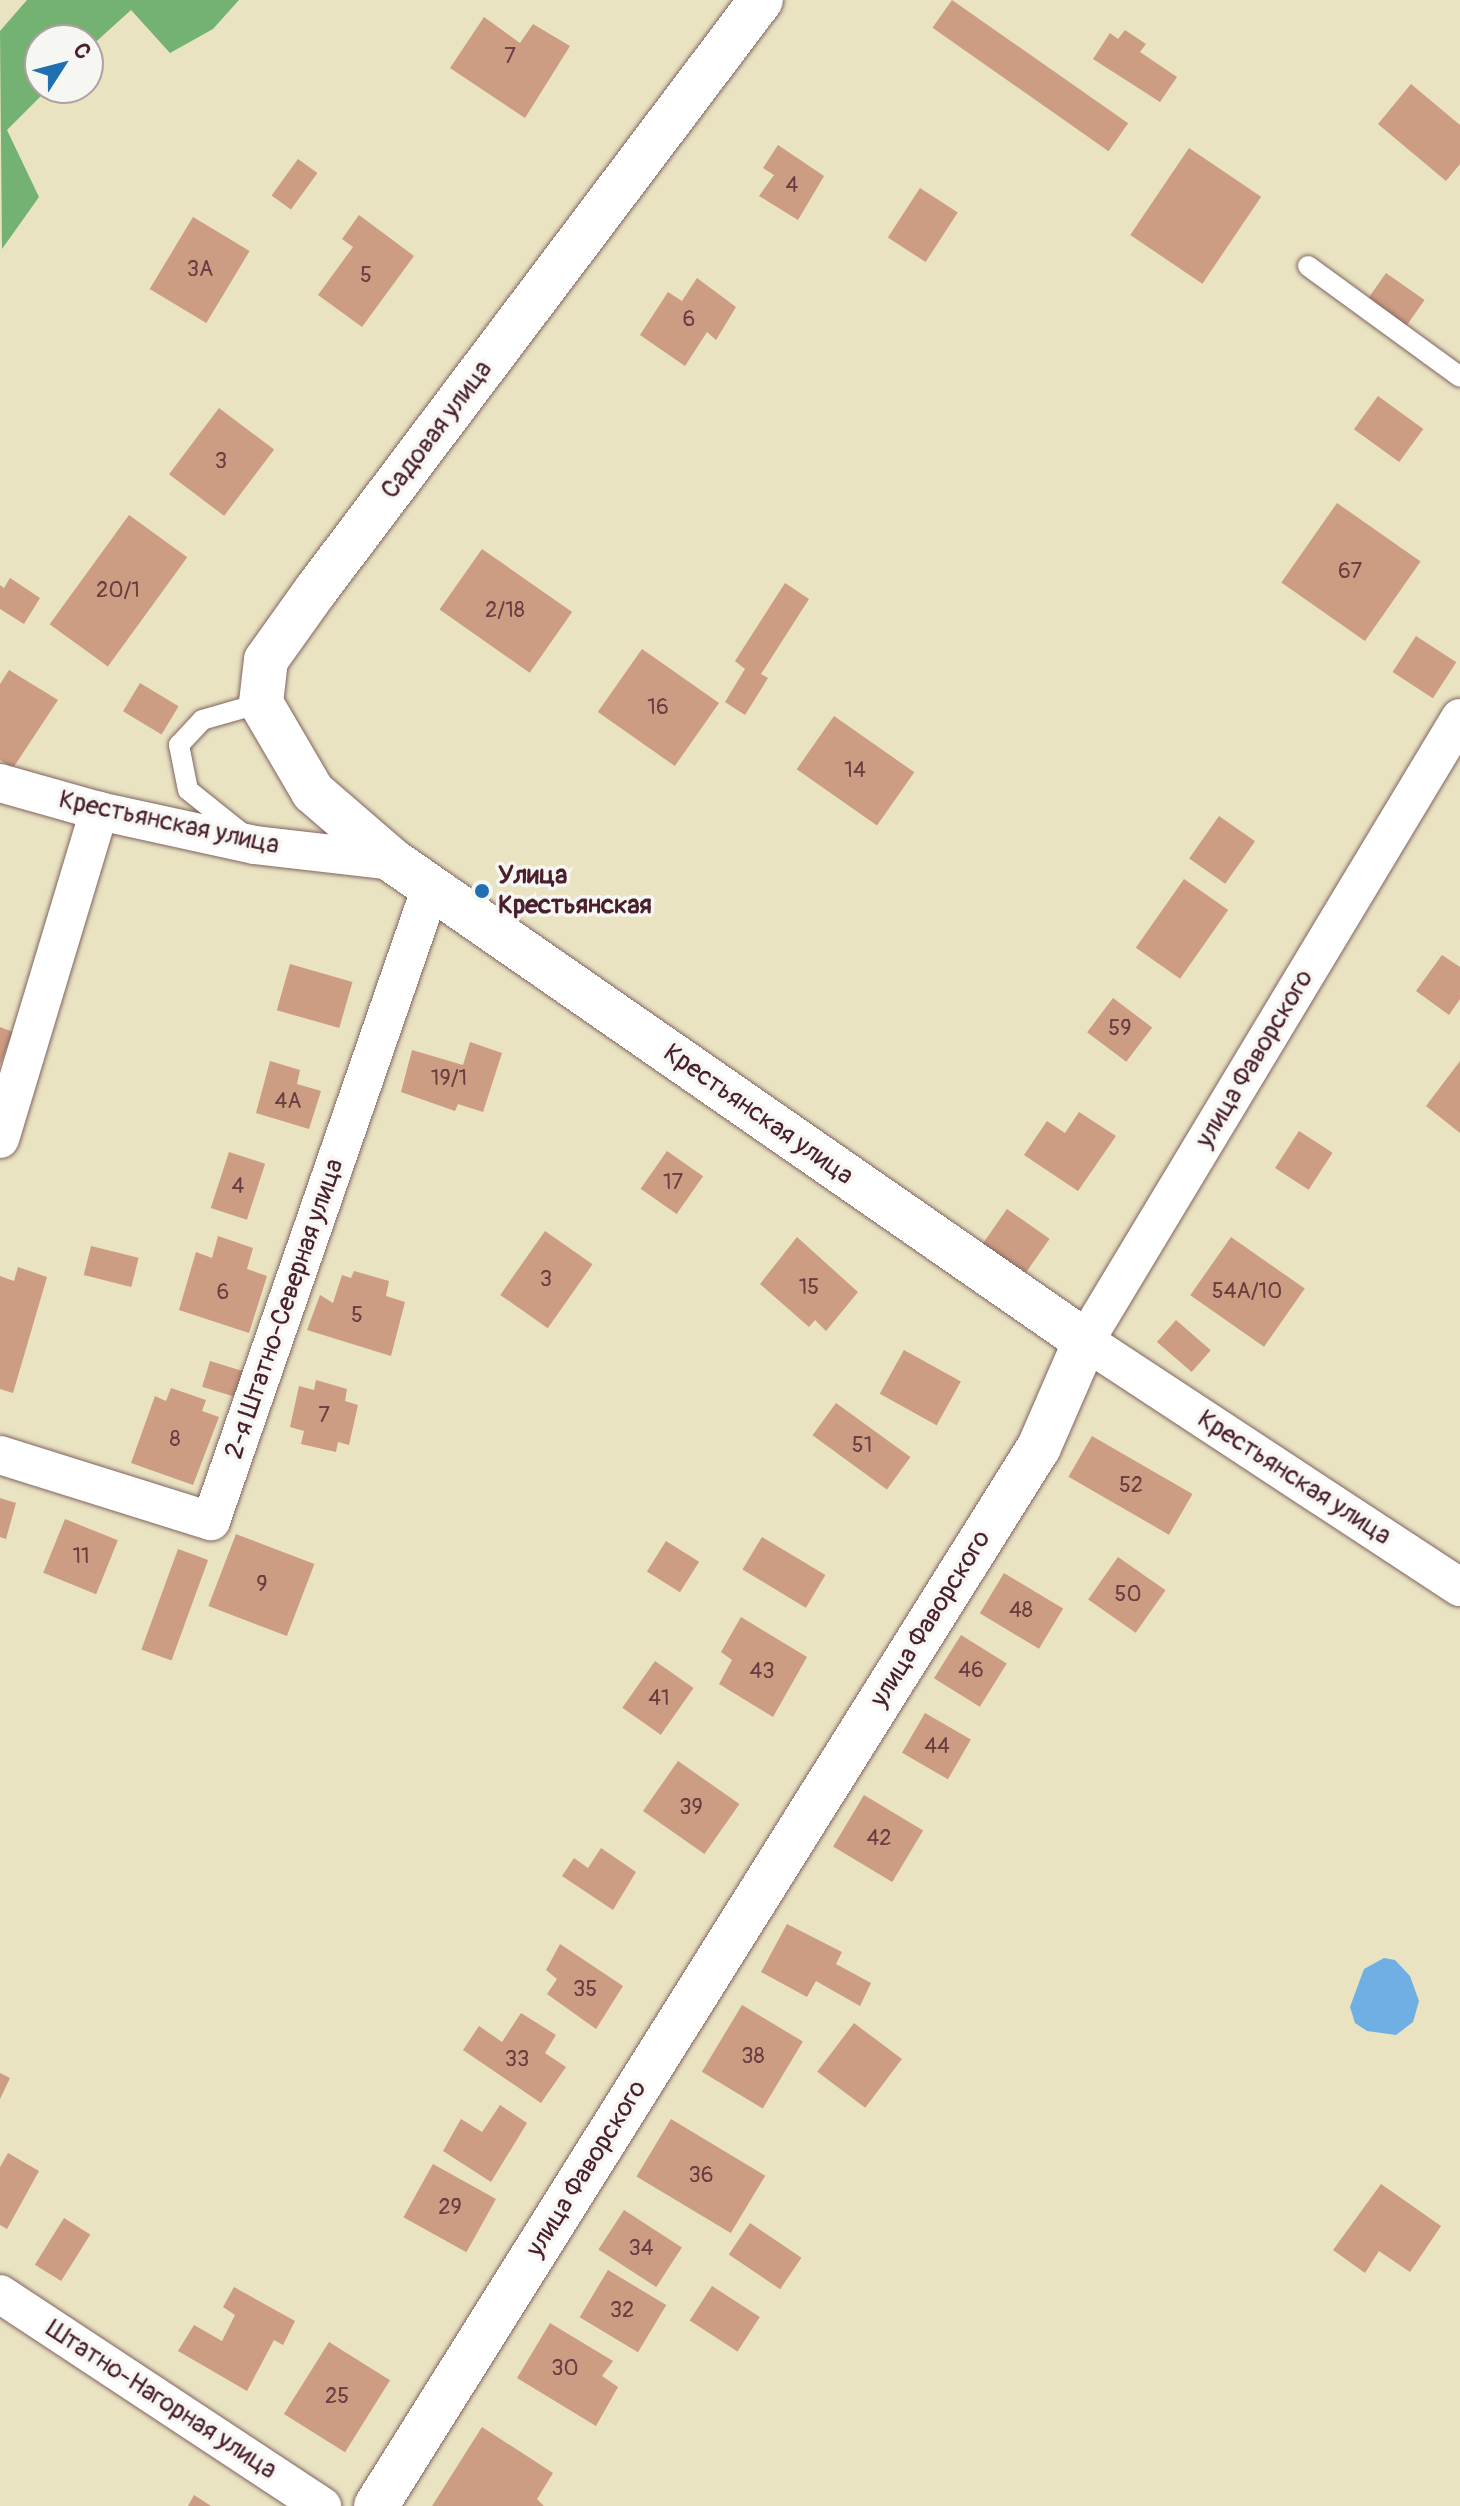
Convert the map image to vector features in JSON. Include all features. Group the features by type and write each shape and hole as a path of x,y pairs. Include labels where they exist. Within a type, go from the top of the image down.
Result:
{"street":[{"name":"Садовая улица","path":"261,703 266,660 761,0"},
{"path":"261,703 313,792 393,861"},
{"name":"улица Фаворского","path":"376,2506 1039,1447 1085,1341 1460,718"},
{"name":"Крестьянская улица","path":"0,783 99,811 255,845 393,861 1085,1341 1460,1587"},
{"path":"0,1139 99,811"},
{"name":"2-я Штатно-Северная улица","path":"0,1455 211,1521 431,887"},
{"name":"Штатно-Нагорная улица","path":"0,2294 322,2506"}],"lane":[{"path":"1308,266 1460,377"},
{"path":"255,845 188,790 179,745 202,720 261,703"}],"green space":[{"path":"27,0 239,0 213,29 170,53 131,10 104,34 104,24 24,24 24,104 33,104 7,130 39,197 2,249 0,31"}],"water":[{"path":"1384,1958 1395,1960 1410,1976 1419,2001 1413,2022 1396,2035 1367,2031 1355,2023 1350,2007 1364,1969"}],"building":[{"path":"952,0 1128,123 1109,151 932,28"},
{"path":"484,17 520,43 533,24 570,46 525,118 450,68"},
{"path":"1125,30 1146,44 1140,52 1177,77 1160,102 1093,59 1110,33 1118,39"},
{"path":"1411,84 1460,125 1460,164 1446,181 1378,124"},
{"path":"778,145 824,176 798,220 759,196 774,175 763,168"},
{"path":"1189,148 1261,197 1202,284 1130,235"},
{"path":"298,159 317,173 291,210 272,195"},
{"path":"920,188 958,213 926,262 888,237"},
{"path":"359,215 414,256 362,327 318,295 353,247 342,239"},
{"path":"193,217 250,251 206,323 150,289"},
{"path":"1386,273 1425,300 1406,327 1367,300"},
{"path":"697,278 736,307 716,340 707,332 685,366 640,335 668,292 682,301"},
{"path":"1378,396 1423,429 1399,462 1354,429"},
{"path":"219,408 274,450 224,516 169,474"},
{"path":"1337,503 1421,562 1365,641 1281,582"},
{"path":"129,515 187,557 108,667 50,624"},
{"path":"482,549 572,612 530,673 440,610"},
{"path":"10,578 40,598 24,624 0,609 0,585 4,588"},
{"path":"785,583 809,599 761,674 768,678 745,715 725,702 745,669 735,661"},
{"path":"1416,636 1456,662 1433,698 1393,672"},
{"path":"642,649 719,703 675,766 598,712"},
{"path":"9,670 58,700 13,768 0,760 0,684"},
{"path":"140,683 179,706 162,734 123,711"},
{"path":"834,716 914,772 877,825 797,769"},
{"path":"1219,816 1255,841 1225,884 1189,859"},
{"path":"1184,879 1228,910 1180,979 1136,948"},
{"path":"1442,955 1460,967 1460,999 1449,1015 1416,991"},
{"path":"290,964 352,982 339,1028 277,1010"},
{"path":"1113,998 1152,1027 1126,1062 1087,1032"},
{"path":"0,1027 13,1032 0,1065"},
{"path":"470,1042 502,1053 483,1112 458,1104 455,1111 401,1092 412,1050 463,1065"},
{"path":"270,1061 300,1070 297,1084 321,1091 309,1129 256,1113"},
{"path":"1460,1061 1460,1133 1426,1106"},
{"path":"1079,1112 1116,1136 1078,1191 1024,1155 1047,1121 1065,1133"},
{"path":"1299,1131 1333,1153 1309,1190 1275,1168"},
{"path":"667,1151 703,1176 677,1214 641,1189"},
{"path":"229,1152 265,1164 247,1220 211,1208"},
{"path":"1007,1209 1050,1239 1015,1288 973,1258"},
{"path":"545,1231 593,1264 548,1328 500,1295"},
{"path":"218,1236 253,1248 247,1269 267,1276 249,1333 179,1310 196,1252 212,1258"},
{"path":"797,1237 858,1292 826,1331 815,1320 809,1327 760,1284"},
{"path":"1231,1237 1305,1289 1264,1347 1190,1295"},
{"path":"91,1246 139,1258 131,1287 84,1275"},
{"path":"18,1267 47,1277 13,1393 0,1389 0,1276 14,1281"},
{"path":"354,1271 389,1281 386,1296 405,1302 391,1356 307,1330 320,1295 333,1303 342,1275 351,1278"},
{"path":"1176,1320 1211,1350 1192,1372 1157,1342"},
{"path":"904,1350 961,1382 937,1425 880,1394"},
{"path":"210,1361 247,1372 239,1398 202,1387"},
{"path":"316,1380 347,1389 345,1401 358,1405 349,1445 338,1442 336,1452 301,1444 304,1431 290,1427 299,1386 314,1390"},
{"path":"171,1388 206,1400 202,1411 219,1417 193,1485 131,1463 155,1396 166,1401"},
{"path":"836,1403 910,1457 887,1489 812,1435"},
{"path":"1092,1436 1192,1494 1169,1535 1068,1477"},
{"path":"0,1498 16,1503 6,1539 0,1537"},
{"path":"65,1519 118,1540 96,1594 43,1573"},
{"path":"236,1534 314,1564 287,1636 208,1606"},
{"path":"762,1537 825,1575 806,1608 742,1570"},
{"path":"666,1541 699,1562 680,1592 647,1572"},
{"path":"178,1549 208,1560 171,1660 141,1650"},
{"path":"1118,1557 1166,1590 1136,1633 1088,1600"},
{"path":"1004,1573 1063,1609 1039,1649 980,1613"},
{"path":"741,1617 807,1657 773,1717 719,1684 732,1660 721,1652"},
{"path":"961,1635 1007,1664 980,1707 934,1678"},
{"path":"655,1661 694,1688 661,1735 622,1708"},
{"path":"925,1713 971,1740 948,1779 902,1753"},
{"path":"678,1761 739,1804 704,1854 643,1811"},
{"path":"864,1795 923,1831 892,1882 833,1846"},
{"path":"601,1848 636,1872 613,1910 562,1876 574,1858 588,1868"},
{"path":"787,1924 842,1952 836,1964 871,1983 860,2006 816,1981 807,1997 761,1972"},
{"path":"560,1944 623,1986 596,2029 547,1994 557,1979 546,1970"},
{"path":"742,2005 803,2042 763,2108 702,2072"},
{"path":"521,2013 556,2035 545,2053 566,2067 541,2103 463,2050 479,2026 502,2042"},
{"path":"854,2023 902,2059 865,2108 817,2072"},
{"path":"0,2073 10,2078 0,2099"},
{"path":"500,2105 527,2123 491,2182 443,2151 461,2119 482,2132"},
{"path":"671,2119 765,2176 731,2233 636,2176"},
{"path":"8,2153 39,2171 7,2229 0,2225 0,2167"},
{"path":"433,2164 496,2199 466,2252 403,2217"},
{"path":"1381,2184 1441,2226 1410,2272 1379,2251 1365,2273 1333,2250"},
{"path":"624,2210 682,2248 656,2287 598,2249"},
{"path":"64,2218 90,2234 61,2281 35,2265"},
{"path":"750,2223 801,2258 780,2289 729,2255"},
{"path":"608,2270 666,2305 638,2352 580,2317"},
{"path":"712,2286 760,2317 737,2351 690,2320"},
{"path":"234,2287 295,2321 283,2345 274,2340 247,2391 178,2351 194,2325 222,2341 235,2315 223,2307"},
{"path":"550,2323 613,2361 602,2376 618,2387 596,2426 517,2378"},
{"path":"329,2342 390,2380 345,2452 284,2414"},
{"path":"482,2427 553,2473 537,2499 544,2506 432,2506"},
{"path":"194,2495 211,2506 188,2506"}],"place":[{"name":"Улица Крестьянская","path":"482,891"}]}
